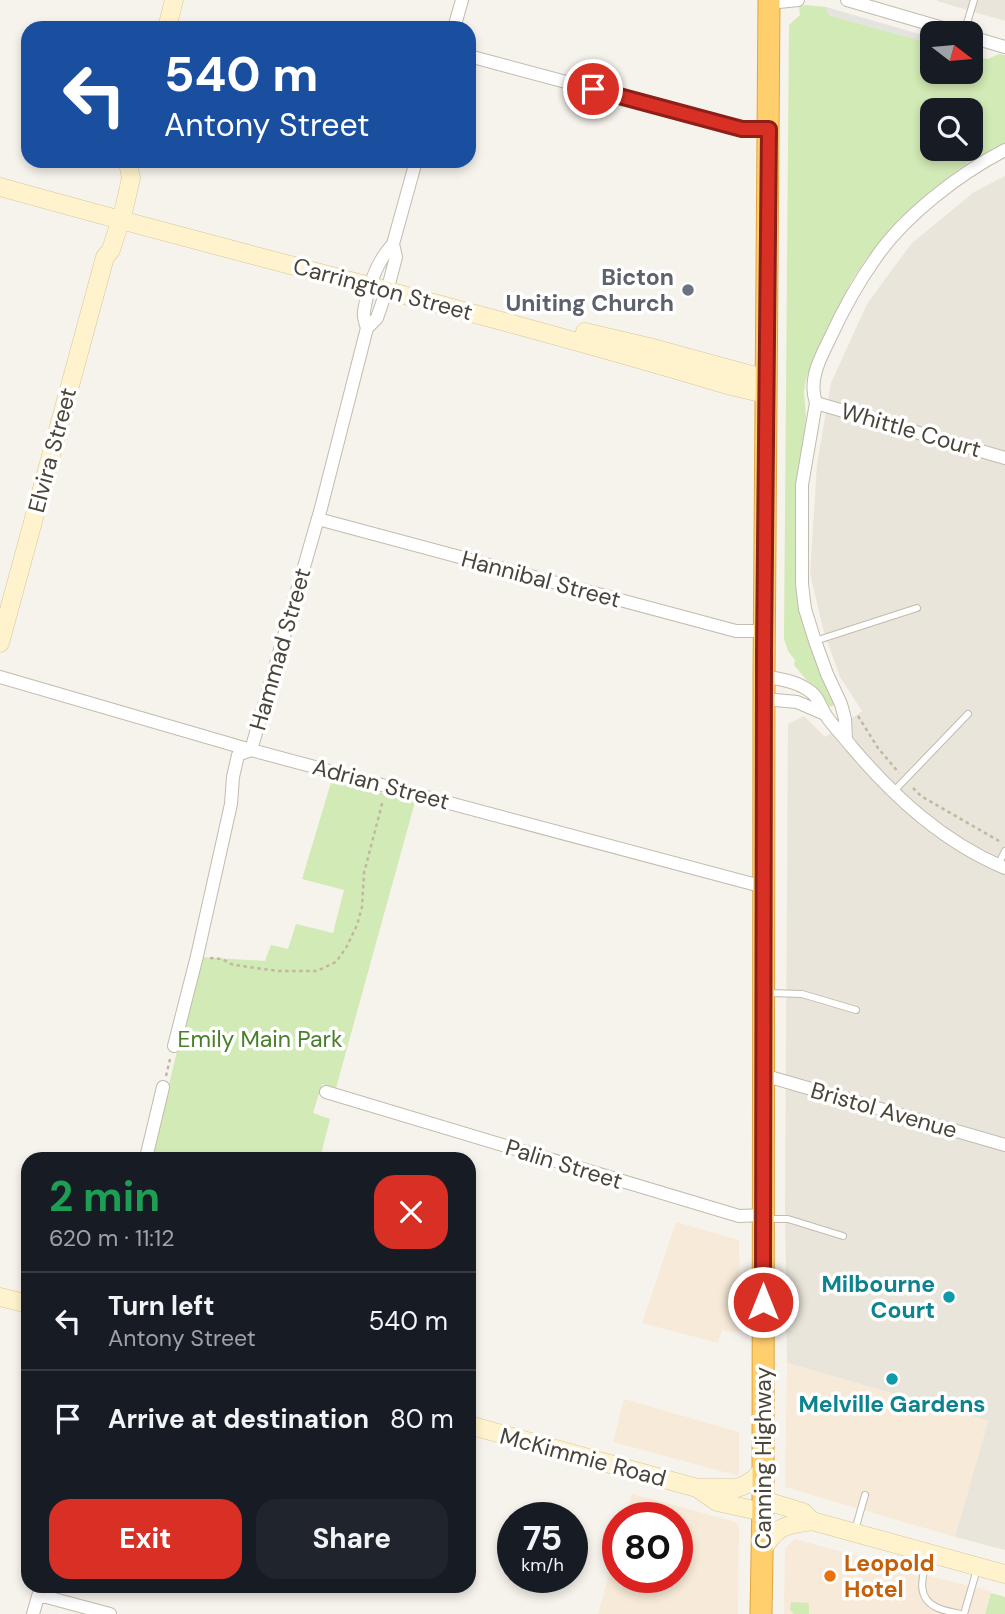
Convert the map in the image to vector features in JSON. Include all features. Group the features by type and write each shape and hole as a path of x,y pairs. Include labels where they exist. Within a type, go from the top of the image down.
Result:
{"highway":[{"name":"Canning Highway","path":"761,1614 769,2"}],"main road":[{"path":"169,21 174,0"},
{"name":"Elvira Street","path":"0,643 105,257 111,250 122,177 128,168"},
{"name":"Carrington Street","path":"0,176 117,214"},
{"name":"Carrington Street","path":"0,187 117,214 381,283 727,385 766,387"},
{"path":"0,1297 21,1302"},
{"name":"McKimmie Road","path":"476,1427 697,1488 737,1488 754,1479 763,1469"},
{"name":"McKimmie Road","path":"697,1488 717,1502 803,1513 813,1521 1005,1574"},
{"path":"762,1550 780,1529 789,1524 813,1521"}],"street":[{"path":"456,21 462,0"},
{"path":"769,2 798,0"},
{"path":"847,0 884,5 929,21"},
{"path":"984,41 1005,47"},
{"path":"476,58 742,129 769,129"},
{"path":"846,740 841,704 815,641 805,609 802,584 802,485 816,403 812,391 813,379 847,301 876,256 911,218 950,185 982,162 1005,150"},
{"name":"Hammad Street","path":"174,1045 232,804 233,777 238,755 251,750 318,519 367,328 377,317 383,254 393,244 414,168"},
{"name":"Whittle Court","path":"816,403 1005,458"},
{"name":"Hannibal Street","path":"318,519 736,631 764,631"},
{"path":"764,676 789,681 804,688 819,700 825,714 893,792 935,829 1001,867"},
{"name":"Adrian Street","path":"0,677 251,750 764,887"},
{"path":"764,699 797,702 825,714"},
{"name":"Bristol Avenue","path":"763,1075 1005,1145"},
{"path":"147,1152 163,1087"},
{"name":"Palin Street","path":"326,1092 739,1216 764,1217"},
{"path":"33,1614 39,1593"},
{"path":"49,1593 110,1614"}],"lane":[{"path":"966,21 974,0"},
{"path":"815,641 917,608"},
{"path":"893,792 968,714"},
{"path":"1001,867 1005,851"},
{"path":"763,992 802,994 856,1010"},
{"path":"764,1217 788,1219 843,1236"},
{"path":"854,1532 865,1495"},
{"path":"929,1553 921,1581 925,1598 937,1608 962,1614 977,1566"}],"path":[{"path":"196,959 212,957 231,964 278,971 317,971 336,962 357,925 362,907 364,873 387,786"},
{"path":"163,1087 174,1045"}],"shaded area":[{"path":"1005,0 1005,21 937,1"},
{"path":"826,7 920,34 920,40 829,15"},
{"path":"1005,176 1005,1550 955,1537 988,1421 787,1363 785,1207 788,724 804,716 825,737 862,711 840,677 823,629 810,573 817,464 831,383 867,304 911,244 974,192"},
{"path":"676,1222 739,1240 740,1331 722,1330 718,1343 642,1323"},
{"path":"787,1363 988,1421 955,1537 785,1487"},
{"path":"624,1399 739,1432 739,1476 613,1442"},
{"path":"632,1494 662,1502 630,1502"},
{"path":"693,1510 736,1522 739,1528 738,1614 598,1614 604,1593 693,1593"},
{"path":"795,1539 991,1591 985,1614 784,1614 785,1548"}],"green space":[{"path":"805,5 826,7 829,15 920,40 920,84 984,84 984,58 1005,55 1005,144 983,155 983,98 920,98 920,161 971,161 899,219 867,258 852,280 806,379 806,417 795,530 798,602 835,703 829,707 794,665 795,660 784,639 789,25 800,15 799,7"},
{"name":"Emily Main Park","path":"332,779 415,802 336,1088 322,1084 313,1113 330,1119 322,1152 152,1152 200,957 265,961 271,945 288,949 296,924 333,933 344,890 302,879"},
{"path":"991,1593 1005,1597 1005,1614 985,1614"},
{"path":"791,1602 809,1603 809,1614 794,1614 790,1610"}],"place":[{"name":"Bicton Uniting Church","path":"688,290"},
{"name":"Milbourne Court","path":"949,1297"},
{"name":"Melville Gardens","path":"892,1379"},
{"name":"Leopold Hotel","path":"830,1576"}],"route":[{"path":"593,89 742,129 769,129 764,653 763,1302"}]}
